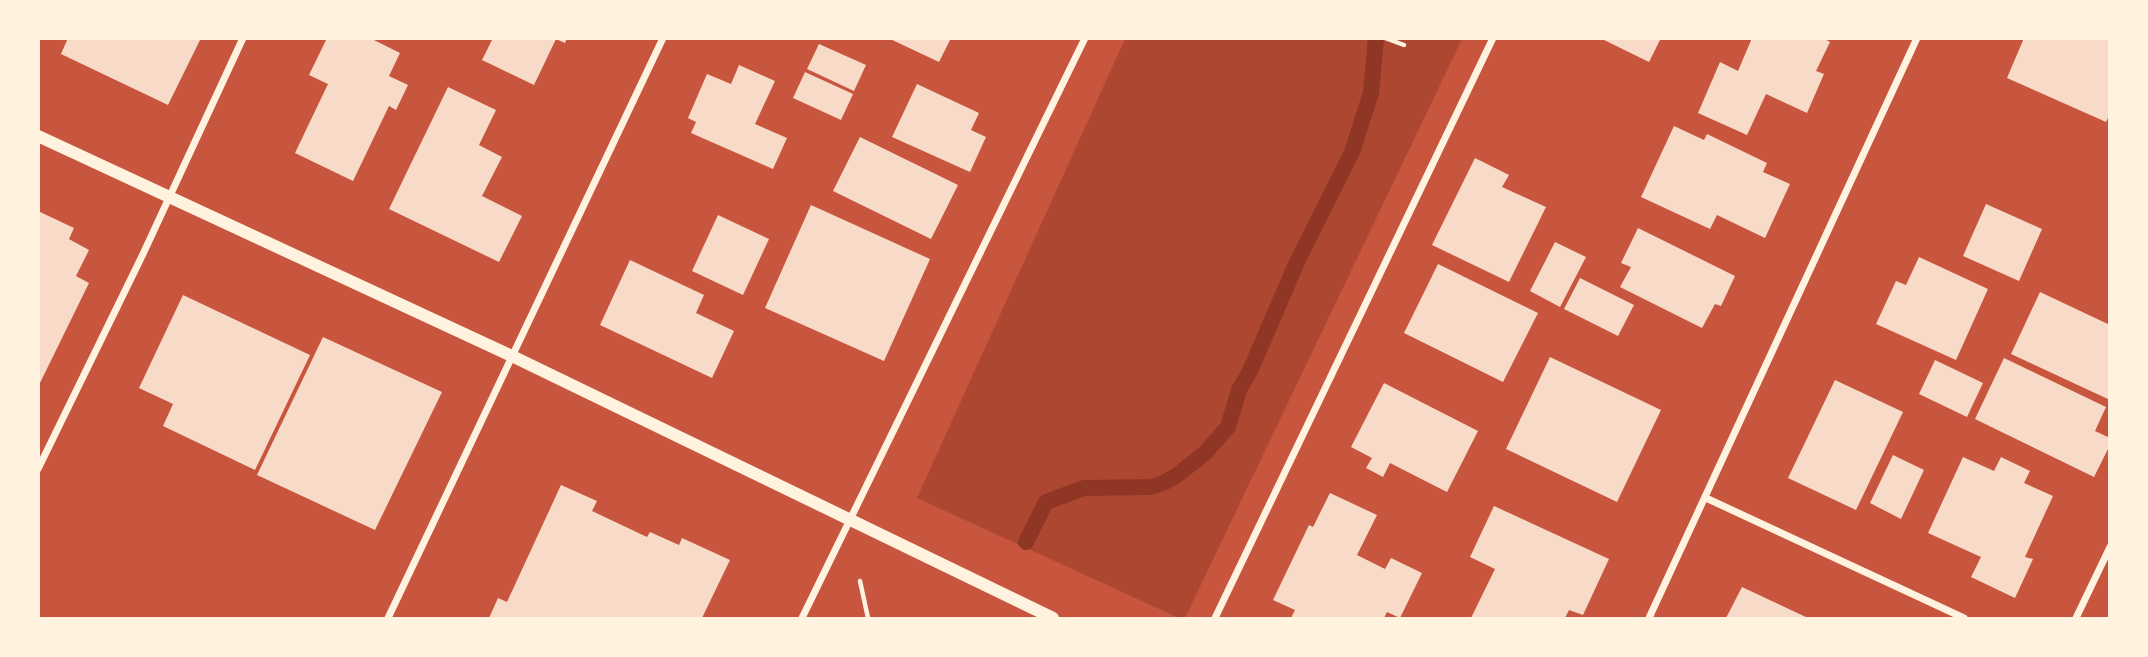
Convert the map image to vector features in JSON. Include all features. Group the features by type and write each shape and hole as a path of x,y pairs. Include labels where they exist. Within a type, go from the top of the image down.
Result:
{"street":[{"path":"38,469 243,38"},
{"path":"388,618 663,38"},
{"path":"802,618 1085,38"},
{"path":"1215,618 1493,38"},
{"path":"1649,618 1917,38"},
{"path":"38,136 514,357 1053,618"},
{"path":"1706,498 1964,618"},
{"path":"2076,618 2109,547"}],"path":[{"path":"1385,38 1404,45"},
{"path":"860,581 868,618"}],"shaded area":[{"path":"1125,39 1462,39 1185,618 1179,618 917,498"}],"building":[{"path":"68,38 201,38 168,105 61,54"},
{"path":"327,38 370,38 400,53 389,76 408,85 396,110 389,106 353,181 295,153 328,84 309,75"},
{"path":"493,38 567,38 565,43 556,39 534,85 482,60"},
{"path":"888,38 951,38 939,62"},
{"path":"1600,38 1661,38 1649,62"},
{"path":"1752,38 1823,38 1830,42 1816,71 1824,74 1807,113 1766,94 1747,135 1698,113 1720,62 1738,71"},
{"path":"2024,38 2110,38 2110,114 2106,122 2007,78"},
{"path":"819,44 866,65 854,91 807,69"},
{"path":"739,65 775,81 755,124 787,138 773,169 691,133 696,122 688,118 707,74 731,84"},
{"path":"805,72 853,94 841,120 793,98"},
{"path":"917,84 979,113 971,130 986,137 970,172 892,137"},
{"path":"448,87 496,110 479,145 502,157 482,196 522,216 499,262 389,209"},
{"path":"1674,126 1704,140 1707,134 1767,163 1763,172 1790,184 1765,238 1717,215 1710,229 1641,197"},
{"path":"860,137 958,185 931,239 833,191"},
{"path":"1475,158 1509,175 1502,187 1546,207 1509,282 1432,245"},
{"path":"1986,204 2042,229 2019,281 1963,256"},
{"path":"811,205 930,259 884,361 765,308"},
{"path":"38,211 74,228 69,239 89,250 76,276 89,283 38,387"},
{"path":"718,215 769,239 743,295 692,271"},
{"path":"1638,228 1735,276 1721,306 1715,304 1702,328 1620,287 1631,267 1621,263"},
{"path":"1555,242 1586,257 1560,307 1530,291"},
{"path":"1919,257 1988,289 1956,360 1876,324 1896,281 1906,285"},
{"path":"630,260 704,295 696,313 734,331 712,378 600,325"},
{"path":"1438,264 1538,313 1503,382 1404,333"},
{"path":"1580,278 1634,305 1618,336 1564,309"},
{"path":"2040,292 2110,325 2110,400 2011,354"},
{"path":"183,295 310,355 255,470 163,426 173,404 139,388"},
{"path":"323,337 442,392 375,530 257,475"},
{"path":"1550,357 1661,410 1617,502 1506,449"},
{"path":"2004,358 2106,407 2095,431 2110,438 2110,445 2094,477 1975,419"},
{"path":"1935,360 1983,383 1967,417 1919,394"},
{"path":"1835,380 1903,412 1856,510 1788,478"},
{"path":"1384,383 1478,431 1447,492 1390,463 1383,477 1366,468 1372,458 1351,447"},
{"path":"1893,455 1924,470 1901,519 1870,503"},
{"path":"1963,457 1994,471 2001,457 2030,471 2024,483 2053,496 2025,557 2033,559 2015,598 1971,577 1981,557 1928,533"},
{"path":"561,485 597,501 592,511 647,537 650,532 679,545 682,538 730,560 702,618 489,618 498,598 507,602"},
{"path":"1330,493 1377,515 1357,555 1385,569 1391,558 1422,573 1400,618 1387,612 1384,618 1291,618 1295,610 1273,600 1309,525 1313,527"},
{"path":"1494,506 1609,559 1583,615 1569,610 1565,618 1471,618 1495,569 1470,557"},
{"path":"1742,587 1808,618 1726,618"}],"waterway":[{"path":"1026,542 1046,502 1084,488 1151,487 1163,483 1205,453 1228,427 1239,390 1250,371 1297,262 1352,152 1371,93 1376,38"}]}
